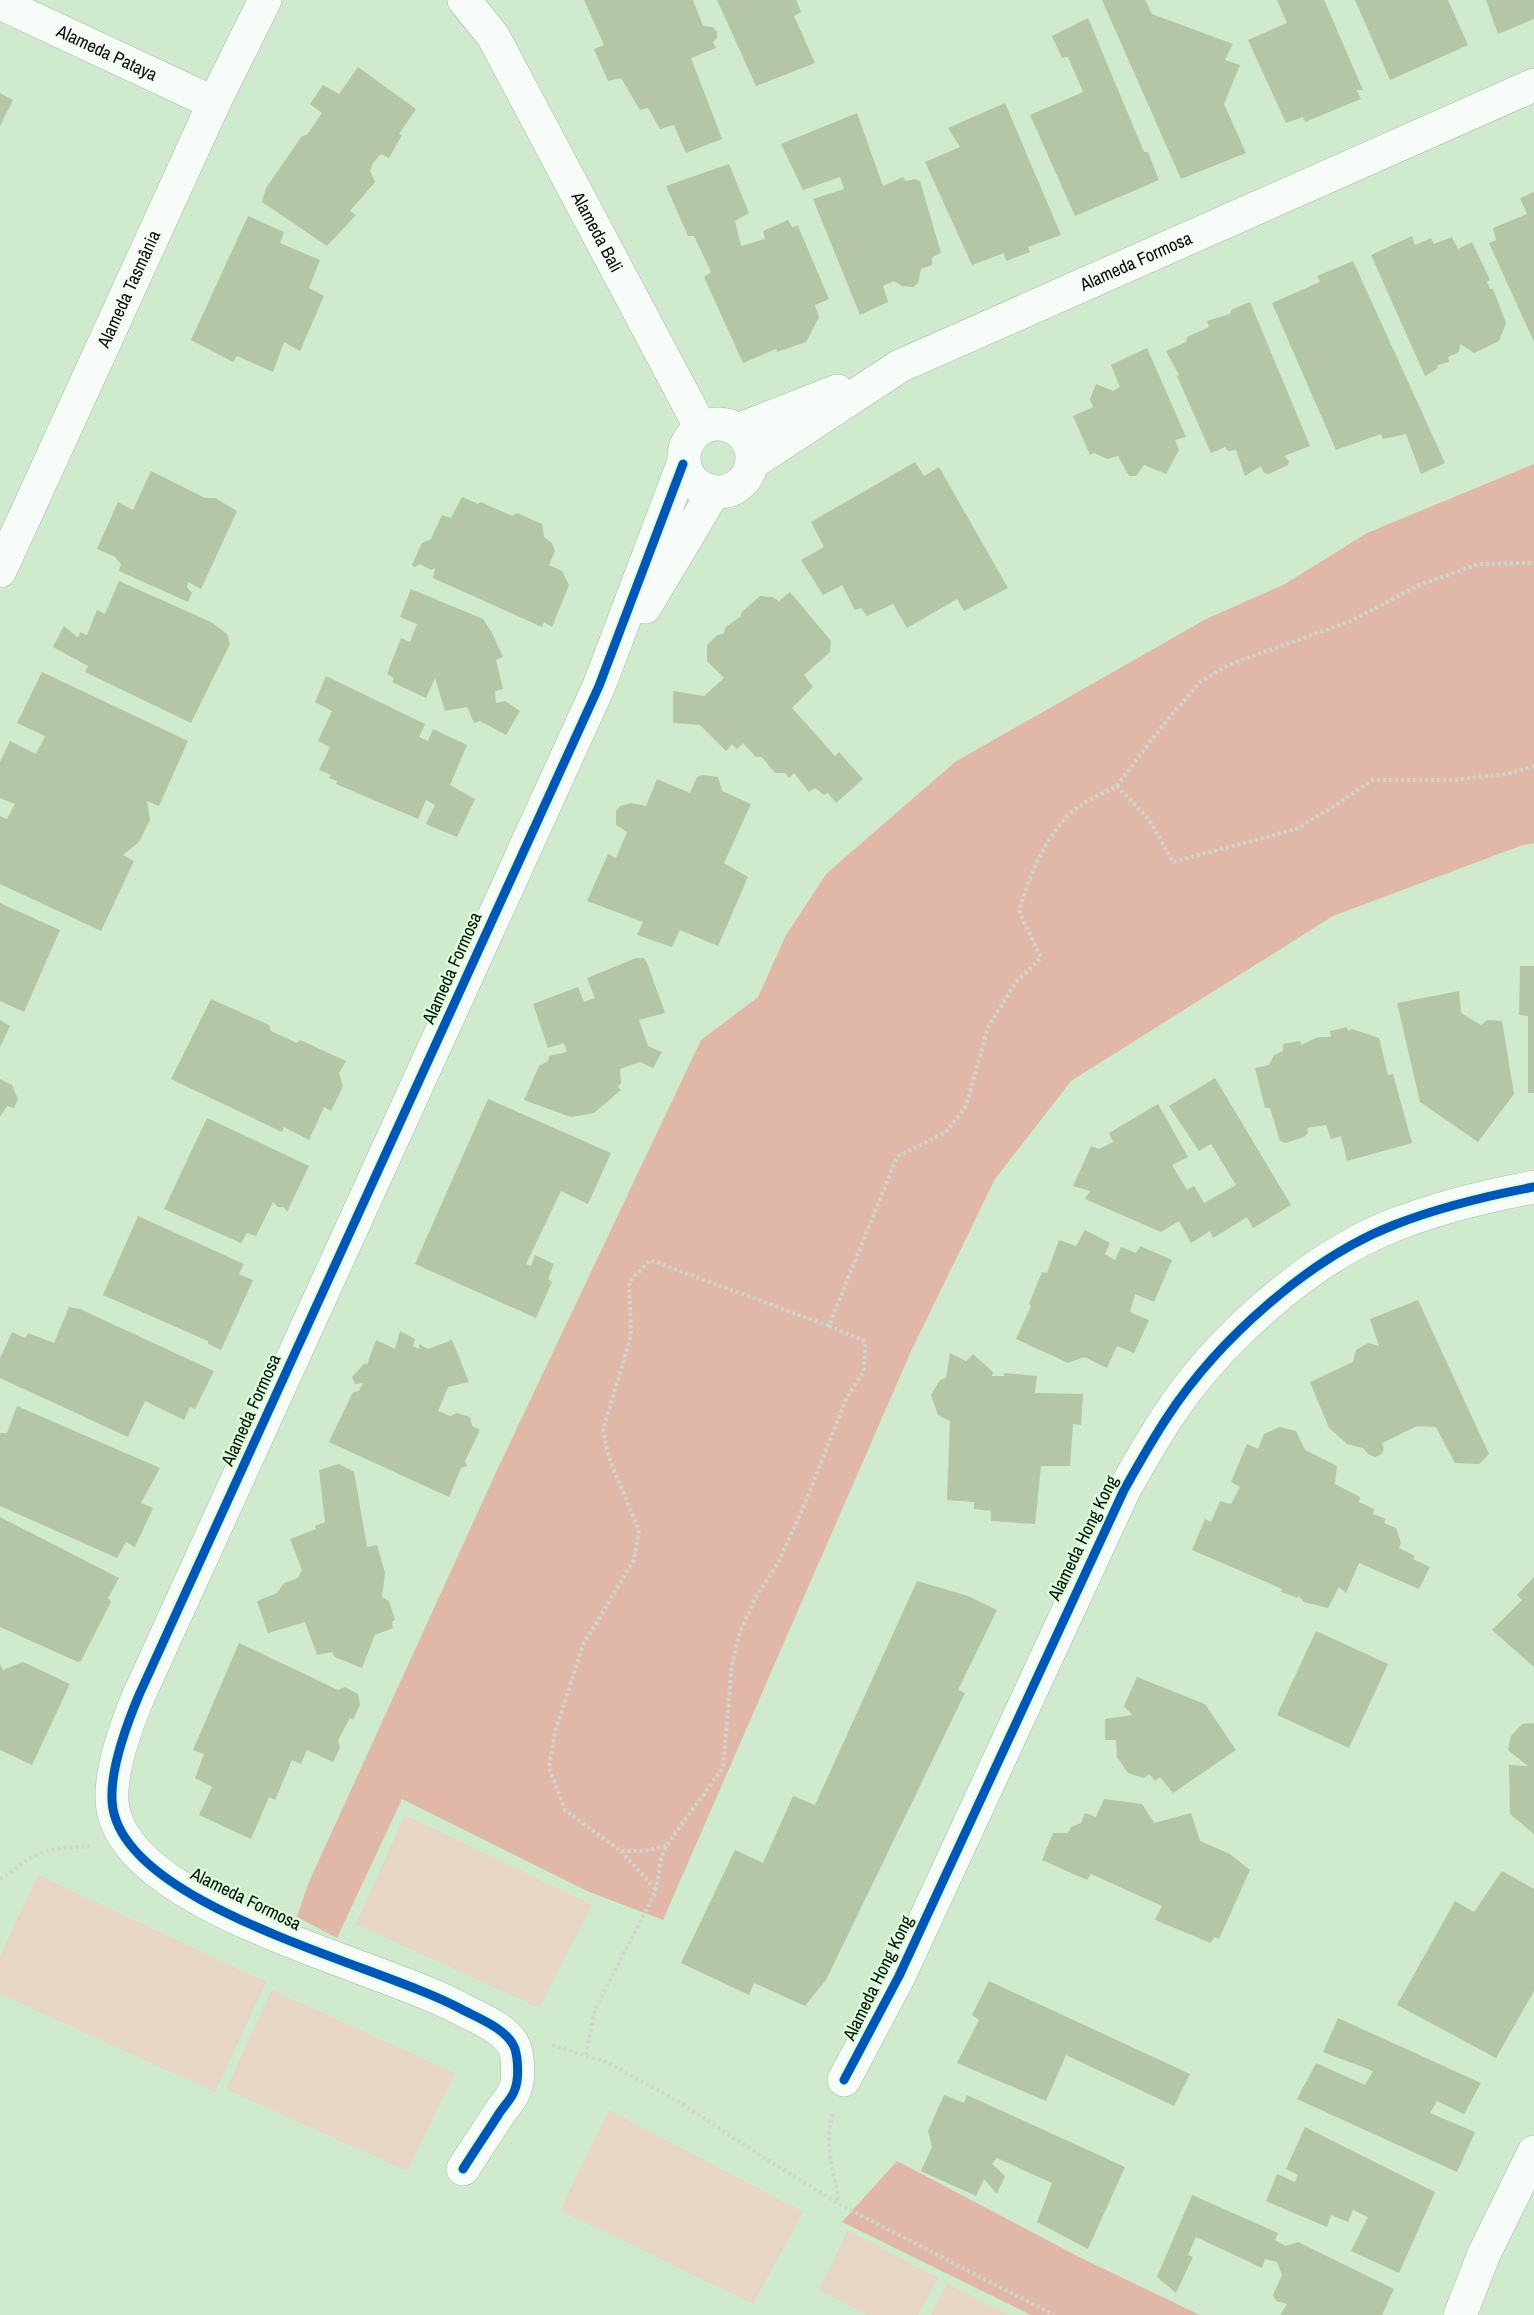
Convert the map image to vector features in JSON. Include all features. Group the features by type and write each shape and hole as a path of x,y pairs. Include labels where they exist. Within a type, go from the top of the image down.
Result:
{"street":[{"path":"464,0 493,36"},
{"path":"484,0 493,36"},
{"name":"Alameda Pataya","path":"0,3 214,104"},
{"name":"Alameda Tasmânia","path":"0,571 214,104 266,3"},
{"name":"Alameda Bali","path":"493,36 701,428"},
{"name":"Alameda Formosa","path":"599,686 713,493 735,489 749,474 752,463 900,366 1534,85"},
{"path":"738,430 900,366"},
{"path":"701,428 722,424 738,430 748,442 752,463"},
{"name":"Alameda Formosa","path":"463,2169 515,2089 517,2063 514,2047 496,2028 441,1998 270,1933 199,1899 153,1868 126,1842 113,1809 117,1764 127,1723 599,686 683,464 687,443 701,428"},
{"path":"683,464 694,484 713,493"},
{"name":"Alameda Hong Kong","path":"844,2080 899,1976 1124,1490 1168,1415 1216,1354 1268,1303 1333,1257 1392,1226 1470,1199 1534,1187"},
{"path":"1460,2315 1484,2254 1534,2152"}],"path":[{"path":"829,1326 897,1157 946,1132 966,1107 979,1070 988,1027 1016,982 1041,958 1019,911 1027,882 1053,834 1075,809 1117,786 1159,730 1200,682 1228,664 1351,621 1419,585 1479,564 1534,563"},
{"path":"1117,786 1150,821 1173,862 1296,829 1372,780 1453,780 1512,773 1534,766"},
{"path":"586,2055 595,2009 656,1891 661,1859 666,1846 723,1768 732,1664 740,1632 757,1595 778,1563 803,1508 847,1397 864,1371 865,1341 650,1260 629,1282 631,1336 603,1430 609,1458 639,1530 634,1560 583,1645 555,1732 549,1768 565,1810 621,1851 656,1891"},
{"path":"0,1880 14,1873 29,1858 47,1850 126,1842"},
{"path":"621,1851 666,1846"},
{"path":"496,2028 606,2062 681,2103 839,2204 1054,2315"},
{"path":"839,2204 829,2156 829,2128 844,2080"}],"shaded area":[{"path":"1534,464 1534,843 1520,846 1333,916 1071,1081 995,1179 912,1349 663,1920 587,1891 402,1799 337,1938 297,1917 308,1884 498,1468 701,1040 758,997 786,935 827,873 955,762 1206,619 1285,584 1367,533"},
{"path":"405,1815 592,1905 539,2008 356,1924"},
{"path":"38,1875 266,1982 215,2092 0,1994 0,1956"},
{"path":"272,1990 455,2073 407,2171 226,2089"},
{"path":"609,2110 803,2212 753,2304 560,2210"},
{"path":"897,2161 1081,2258 1200,2315 1031,2315 842,2222"},
{"path":"848,2230 938,2278 918,2315 867,2315 819,2290"},
{"path":"947,2283 1008,2315 931,2315"}],"building":[{"path":"584,0 693,0 703,26 713,27 717,32 717,38 713,42 716,48 691,58 722,139 686,153 674,125 660,129 648,108 640,110 621,78 608,81 594,49 604,45"},
{"path":"717,0 796,0 801,12 794,16 815,63 756,86"},
{"path":"1102,0 1145,0 1152,14 1233,44 1225,60 1240,65 1224,104 1246,153 1181,179"},
{"path":"1277,0 1324,0 1363,90 1356,90 1361,99 1305,122 1303,117 1286,123 1248,40 1287,23"},
{"path":"1355,0 1448,0 1468,45 1390,80"},
{"path":"1486,0 1534,0 1534,19 1498,34"},
{"path":"1088,18 1144,152 1148,152 1159,180 1075,216 1030,115 1083,92 1068,57 1062,58 1052,36"},
{"path":"358,67 416,109 399,134 402,135 389,158 381,154 373,163 370,171 375,182 350,211 356,215 327,246 262,202 266,188 302,136 307,135 322,113 310,104 323,85 339,94"},
{"path":"0,93 13,100 0,126"},
{"path":"1005,103 1061,235 1028,247 1030,252 1006,261 1004,253 972,265 925,162 960,147 948,128"},
{"path":"857,113 883,186 903,177 906,181 914,179 920,181 941,253 932,257 932,265 921,269 918,283 913,287 902,286 894,281 883,286 888,302 860,315 813,199 844,189 840,177 803,190 781,144"},
{"path":"729,164 749,213 735,221 741,246 765,239 763,231 788,220 792,227 798,226 829,299 815,305 819,317 806,342 777,352 776,349 743,363 704,277 711,272 694,236 688,236 666,186"},
{"path":"1534,192 1534,342 1489,243 1496,240 1493,228 1527,214 1520,198"},
{"path":"248,216 284,232 280,243 320,260 309,288 324,296 300,351 284,342 273,372 237,356 233,362 191,340"},
{"path":"1412,236 1415,245 1431,238 1434,244 1452,237 1458,249 1472,242 1490,280 1487,282 1490,289 1493,289 1506,323 1499,341 1474,353 1460,344 1459,352 1448,357 1449,362 1438,365 1437,369 1425,376 1371,255"},
{"path":"1353,261 1445,463 1421,474 1406,434 1383,439 1381,434 1336,450 1272,303 1320,282 1317,276"},
{"path":"1250,302 1310,446 1284,456 1289,461 1288,465 1269,474 1264,473 1261,466 1245,476 1236,450 1228,451 1225,447 1211,453 1177,376 1179,375 1166,351 1186,342 1187,337 1209,327 1207,321 1230,314 1231,310"},
{"path":"1147,348 1186,437 1175,440 1179,450 1166,474 1144,465 1136,476 1129,476 1118,456 1108,459 1094,453 1090,455 1073,416 1093,407 1090,399 1096,384 1113,391 1120,387 1111,365"},
{"path":"915,462 924,476 939,467 1008,588 964,611 957,599 907,628 893,604 867,616 861,608 855,610 842,585 823,595 801,560 824,547 811,522"},
{"path":"151,471 205,498 215,498 237,511 201,589 188,582 187,587 192,593 188,602 119,571 121,564 115,557 97,549 118,502 133,510"},
{"path":"462,497 478,504 481,502 512,516 517,513 542,524 544,537 552,543 555,551 549,565 562,571 569,585 552,627 544,622 542,627 433,578 435,568 431,570 420,564 415,567 412,565 422,543 431,539 442,515 451,518"},
{"path":"119,581 211,622 227,634 230,644 191,723 85,672 88,666 53,647 64,626 78,638 80,632 87,635 97,610 105,614"},
{"path":"411,589 483,619 491,631 503,657 496,660 503,689 495,691 496,703 505,701 520,711 506,735 480,721 474,723 467,707 445,711 435,678 426,698 392,682 394,678 387,674 401,638 410,642 417,624 400,617"},
{"path":"790,592 831,641 830,652 804,675 813,687 792,708 835,756 839,752 863,779 836,803 828,793 824,795 815,788 809,792 794,773 789,778 785,773 775,773 762,757 756,757 743,743 737,749 732,744 726,751 700,725 673,723 673,691 704,696 724,678 707,661 707,645 717,635 723,634 726,627 741,616 741,613 760,596 772,597 779,601"},
{"path":"42,672 188,741 159,806 147,801 150,820 139,842 123,855 134,861 101,931 0,884 0,816 7,819 15,804 0,798 0,762 10,741 36,754 45,736 17,723"},
{"path":"326,676 425,724 419,737 428,741 433,729 467,745 450,785 475,799 457,837 426,824 435,805 426,800 418,819 336,784 337,781 329,778 331,775 319,770 330,747 318,741 332,711 315,702"},
{"path":"702,775 718,777 722,791 751,804 724,863 748,877 718,946 680,930 672,947 637,935 643,922 587,901 608,854 616,858 627,832 616,825 616,811 620,806 631,803 646,806 657,779 690,793 697,777"},
{"path":"0,903 60,930 24,1012 0,1001"},
{"path":"636,958 644,958 647,963 665,1013 639,1020 648,1046 662,1052 653,1068 640,1062 620,1069 621,1083 618,1087 621,1090 594,1113 571,1117 524,1100 539,1066 548,1061 549,1056 567,1052 564,1043 548,1048 533,1004 578,987 584,1002 595,998 587,978"},
{"path":"1520,966 1534,966 1534,1093 1528,1093 1528,1016 1519,1015"},
{"path":"1459,991 1461,1013 1481,1025 1487,1020 1502,1021 1514,1094 1478,1142 1420,1102 1397,1003"},
{"path":"211,999 269,1025 271,1031 297,1043 300,1040 346,1061 339,1073 343,1086 331,1111 324,1107 309,1140 284,1127 282,1132 171,1079"},
{"path":"0,1020 10,1026 0,1047"},
{"path":"1347,1027 1348,1031 1352,1029 1379,1038 1388,1075 1393,1074 1412,1143 1347,1161 1341,1136 1331,1139 1326,1125 1307,1128 1308,1133 1304,1137 1286,1143 1280,1141 1270,1108 1265,1108 1255,1068 1269,1065 1274,1055 1283,1051 1283,1044 1300,1041 1301,1045 1318,1037 1331,1037 1330,1031"},
{"path":"1215,1078 1291,1205 1253,1228 1247,1217 1213,1238 1210,1231 1191,1243 1179,1221 1161,1232 1085,1199 1090,1191 1073,1186 1091,1146 1099,1149 1113,1142 1109,1133 1158,1104 1188,1157 1172,1165 1187,1190 1194,1186 1204,1203 1236,1185 1211,1144 1199,1151 1169,1106"},
{"path":"0,1079 12,1085 18,1099 14,1108 7,1106 0,1117"},
{"path":"488,1099 611,1153 588,1204 561,1191 526,1264 531,1266 535,1255 554,1264 548,1279 552,1282 536,1318 415,1264"},
{"path":"207,1118 309,1166 287,1212 284,1207 278,1207 273,1202 256,1236 247,1233 241,1243 164,1209"},
{"path":"138,1216 244,1264 239,1274 253,1280 221,1350 208,1344 208,1341 103,1295"},
{"path":"1085,1230 1110,1243 1105,1254 1115,1260 1121,1247 1136,1253 1140,1246 1172,1260 1154,1302 1135,1294 1130,1312 1149,1320 1134,1353 1117,1346 1107,1368 1084,1357 1068,1363 1016,1339 1031,1306 1029,1304 1042,1272 1047,1273 1059,1240 1076,1246"},
{"path":"1418,1300 1489,1454 1479,1464 1455,1463 1436,1427 1417,1426 1382,1443 1384,1448 1382,1454 1375,1457 1363,1448 1347,1444 1329,1428 1310,1382 1353,1362 1356,1350 1368,1343 1379,1346 1370,1319"},
{"path":"69,1307 80,1309 214,1371 195,1409 190,1407 184,1420 145,1401 128,1437 0,1378 0,1358 12,1332 25,1338 28,1333 54,1343"},
{"path":"400,1331 415,1339 413,1346 419,1349 419,1344 428,1349 452,1340 469,1382 448,1387 438,1411 450,1416 457,1413 470,1417 472,1426 480,1430 465,1461 467,1466 461,1468 449,1497 329,1442 353,1392 359,1391 363,1383 355,1384 352,1377 365,1363 367,1365 376,1340 395,1349"},
{"path":"950,1353 966,1361 973,1354 993,1372 992,1376 1004,1376 1004,1373 1037,1376 1035,1393 1083,1394 1081,1425 1073,1424 1070,1466 1041,1466 1035,1524 991,1521 991,1511 974,1509 974,1502 947,1500 950,1421 938,1415 931,1395 940,1380 946,1378"},
{"path":"17,1406 160,1468 141,1503 153,1508 135,1547 126,1542 117,1558 0,1506 0,1433 7,1433"},
{"path":"1280,1427 1296,1431 1305,1450 1337,1466 1335,1484 1360,1497 1359,1502 1374,1509 1373,1514 1386,1519 1384,1523 1396,1528 1401,1543 1399,1548 1415,1556 1413,1559 1430,1567 1419,1589 1359,1563 1346,1593 1339,1587 1328,1608 1304,1602 1298,1595 1298,1598 1281,1592 1282,1589 1192,1550 1205,1519 1211,1522 1220,1501 1231,1504 1240,1487 1231,1482 1247,1444 1258,1449 1264,1434"},
{"path":"339,1464 354,1472 367,1547 377,1545 385,1573 382,1597 389,1601 395,1620 392,1622 393,1628 375,1635 362,1668 335,1657 332,1652 317,1655 305,1622 268,1633 257,1601 277,1593 284,1583 298,1578 302,1570 290,1539 316,1529 315,1526 325,1522 319,1470"},
{"path":"0,1517 119,1578 108,1598 111,1602 81,1661 78,1662 0,1627"},
{"path":"1534,1577 1534,1667 1492,1630 1522,1600 1517,1595"},
{"path":"917,1581 968,1596 997,1610 958,1690 965,1693 826,1980 805,2006 754,1983 749,1995 681,1963 735,1850 763,1863 793,1796 815,1805"},
{"path":"1316,1631 1388,1664 1349,1748 1277,1715"},
{"path":"239,1643 338,1690 345,1687 358,1694 360,1705 353,1720 350,1718 338,1740 340,1748 333,1762 307,1750 301,1764 292,1760 275,1800 269,1797 251,1839 199,1815 212,1787 195,1778 204,1754 193,1750"},
{"path":"23,1662 70,1684 32,1765 0,1750 0,1664 3,1670"},
{"path":"1137,1677 1205,1704 1236,1750 1173,1793 1160,1777 1155,1781 1149,1774 1144,1778 1128,1773 1117,1757 1116,1740 1105,1740 1105,1719 1132,1715 1124,1706"},
{"path":"1522,1724 1534,1724 1534,1834 1510,1814 1509,1765 1528,1766 1508,1750 1511,1736"},
{"path":"1104,1799 1142,1804 1154,1823 1191,1813 1200,1841 1230,1854 1250,1870 1219,1939 1214,1937 1211,1943 1155,1920 1162,1906 1091,1874 1087,1880 1042,1860 1053,1833 1068,1833 1071,1827 1081,1823 1085,1813 1096,1817"},
{"path":"1502,1871 1534,1889 1534,1991 1496,2058 1397,2005 1455,1901 1474,1912"},
{"path":"989,1981 1190,2074 1174,2106 1066,2055 1046,2101 957,2063 979,2020 972,2015"},
{"path":"1338,2018 1481,2083 1464,2114 1437,2101 1430,2113 1475,2132 1457,2172 1297,2099 1316,2063 1365,2085 1373,2071 1323,2052"},
{"path":"944,2095 964,2103 967,2095 1125,2167 1088,2249 1037,2222 1052,2183 997,2158 992,2164 1005,2176 997,2194 984,2179 976,2196 921,2171 932,2147 928,2131"},
{"path":"1305,2127 1435,2192 1399,2273 1351,2251 1368,2217 1353,2210 1348,2222 1331,2215 1327,2227 1266,2201 1277,2174 1295,2182 1298,2175 1286,2169"},
{"path":"1192,2195 1278,2233 1275,2240 1286,2246 1298,2242 1394,2289 1382,2315 1280,2315 1287,2304 1276,2301 1273,2295 1282,2275 1277,2262 1265,2259 1262,2268 1196,2237 1188,2255 1193,2257 1176,2293 1157,2277"}],"cycle path":[{"path":"463,2169 515,2089 518,2075 516,2053 506,2036 484,2020 424,1992 320,1953 210,1905 164,1876 130,1844 113,1809 113,1782 123,1736 139,1695 599,686 683,464"},
{"path":"844,2080 899,1976 1124,1490 1156,1434 1189,1387 1212,1359 1268,1304 1330,1258 1362,1240 1411,1219 1463,1203 1534,1187"}]}
